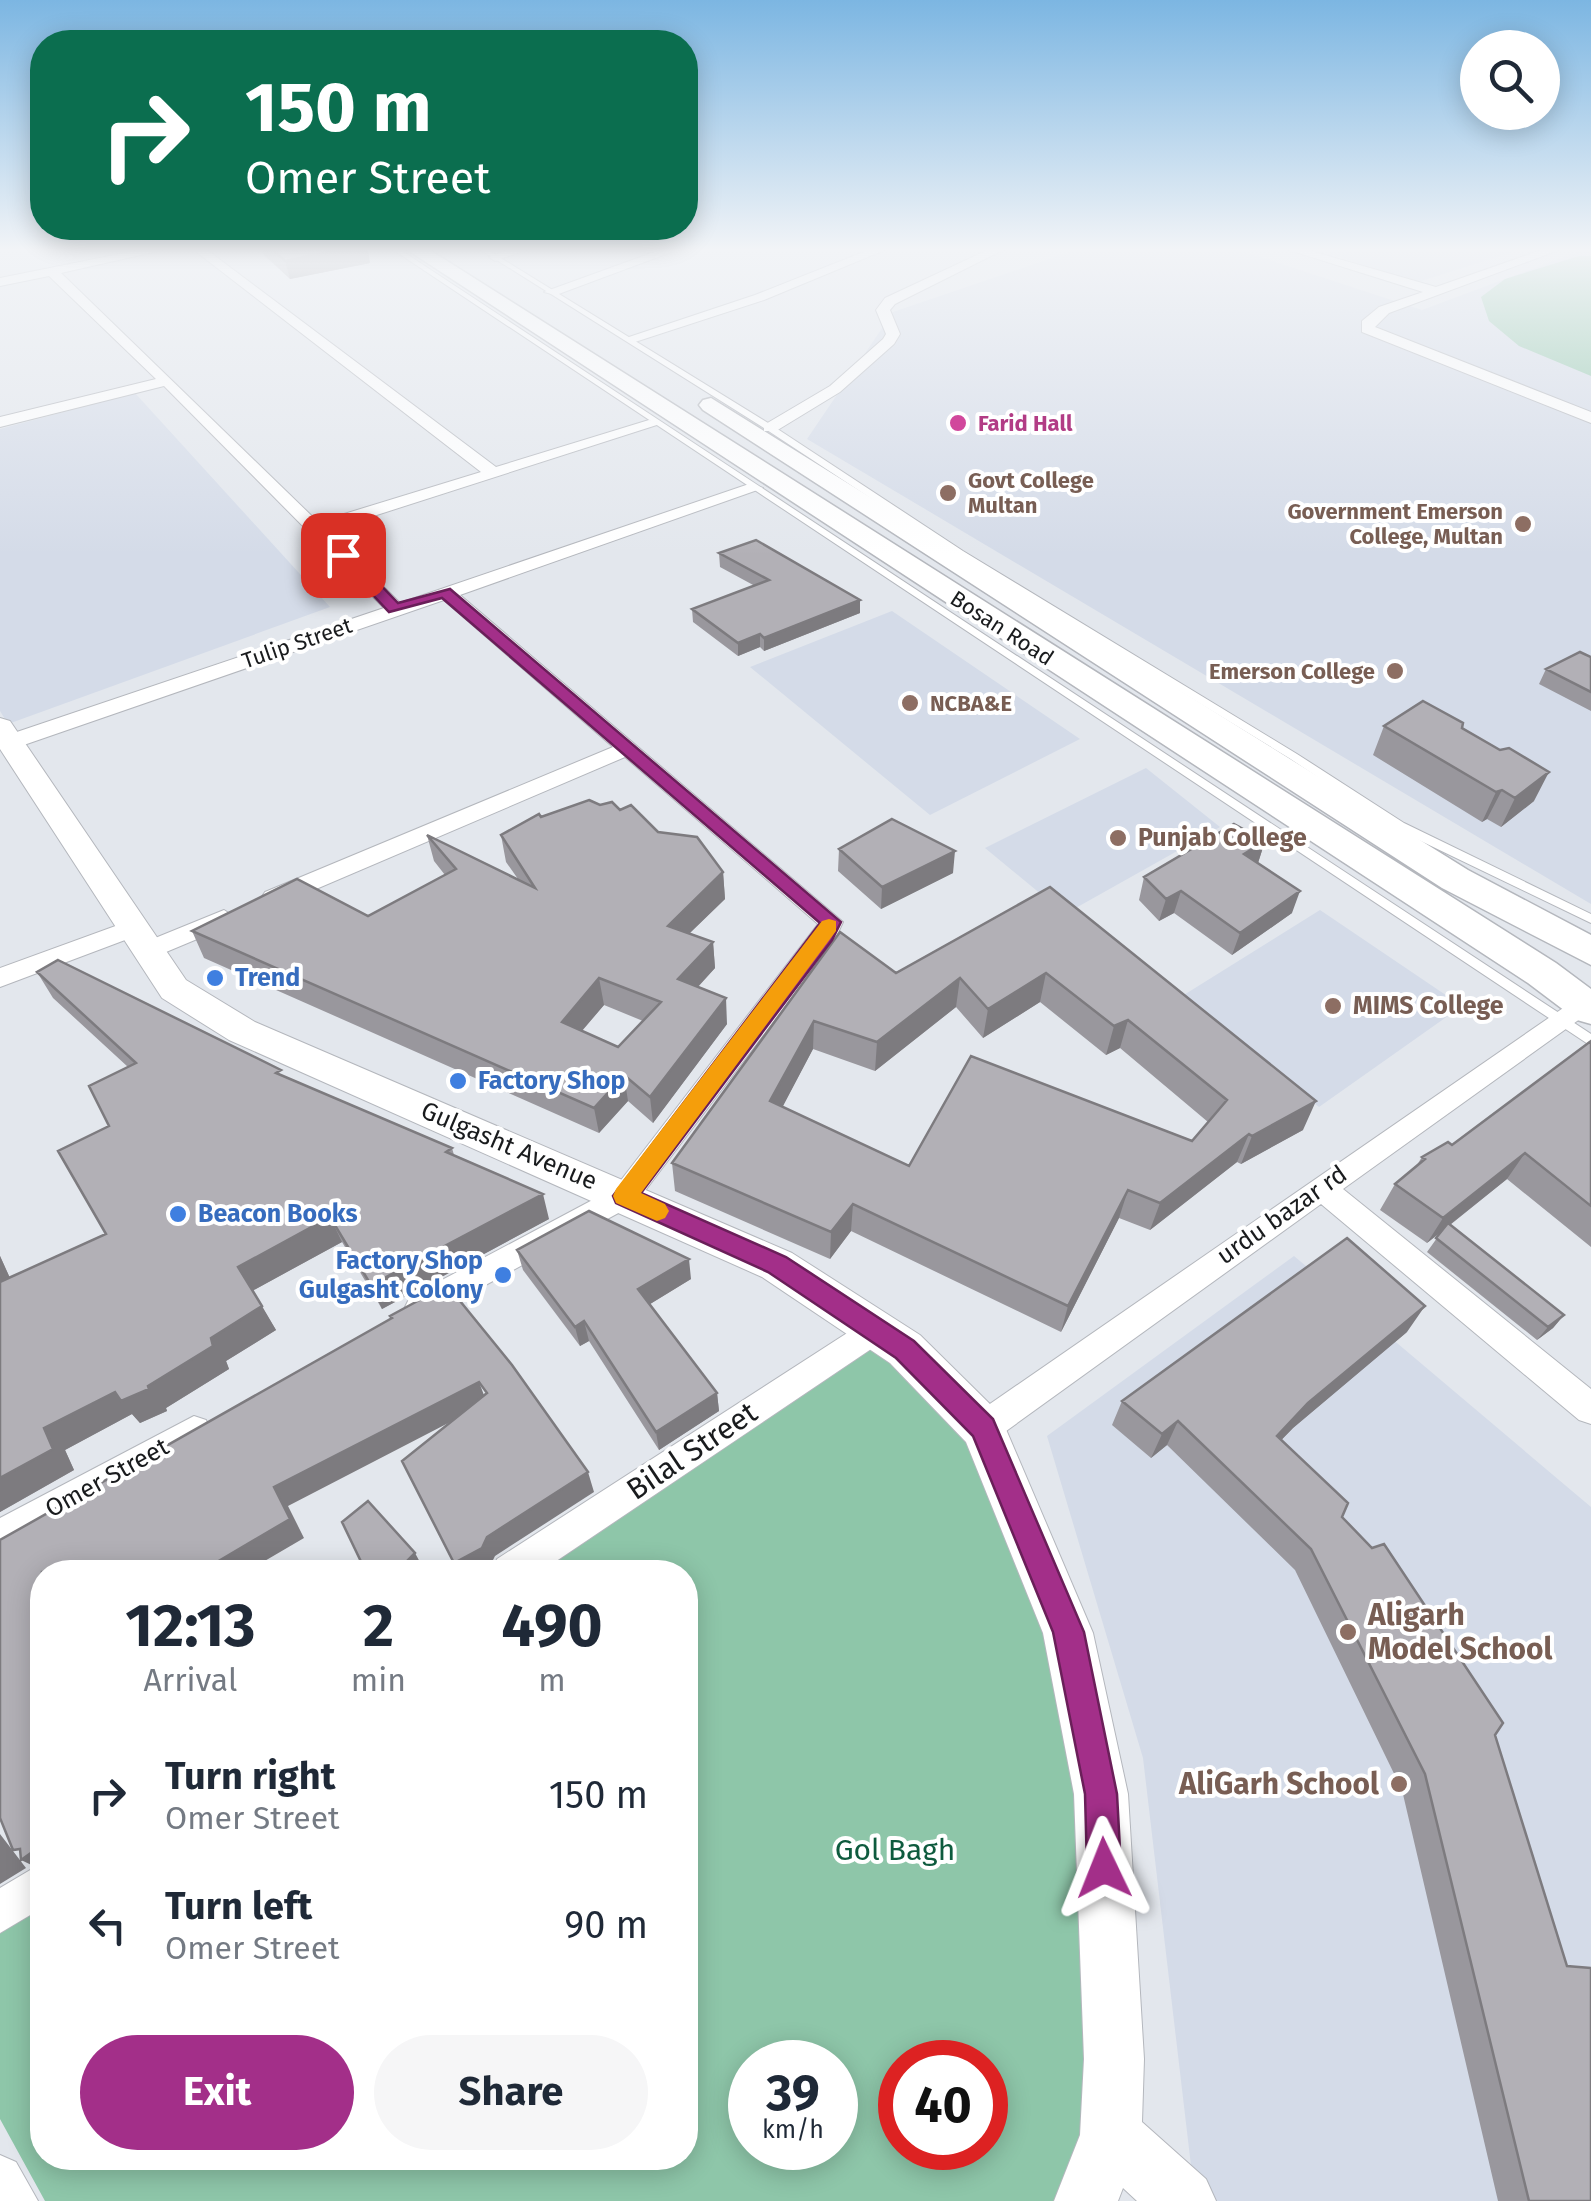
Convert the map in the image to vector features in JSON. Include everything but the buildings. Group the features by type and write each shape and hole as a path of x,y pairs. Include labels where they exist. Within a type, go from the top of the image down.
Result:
{"main road":[{"name":"Bosan Road","path":"573,350 1542,973 1578,1012"},
{"path":"589,360 614,350"},
{"name":"Bosan Road","path":"637,350 1392,840 1591,952"}],"street":[{"path":"134,350 318,528 395,609"},
{"path":"332,350 493,473"},
{"path":"770,428 835,389 878,350"},
{"path":"1417,350 1591,418"},
{"path":"3,416 167,380"},
{"path":"318,528 654,423"},
{"name":"Tulip Street","path":"5,734 755,488"},
{"path":"399,1319 625,1196 825,935 831,922 445,592"},
{"name":"Gulgasht Avenue","path":"5,734 174,990 242,1031 777,1264 905,1350 984,1428 1068,1632 1101,1794 1114,2058 1111,2135 1086,2201"},
{"path":"0,978 249,908 627,749"},
{"name":"urdu bazar rd","path":"984,1428 1321,1188 1578,1012"},
{"path":"1321,1188 1591,1410"},
{"name":"Bilal Street","path":"528,1560 875,1329"},
{"name":"Omer Street","path":"0,1536 226,1414"},
{"path":"0,1912 30,1892"},
{"path":"1111,2135 1184,2201"},
{"path":"0,2178 14,2201"}],"lane":[{"path":"546,350 1008,652 1578,1012 1591,1041"},
{"path":"638,350 770,428 960,553 1293,756 1400,826 1591,919"}],"shaded area":[{"name":"Emerson College","path":"867,350 1591,350 1591,904 807,439"},
{"path":"135,393 330,607 8,724 0,711 0,429"},
{"name":"NCBA&E","path":"892,611 1080,739 930,815 750,667"},
{"path":"1146,768 1220,827 1065,914 985,848"},
{"path":"1320,910 1462,1006 1319,1107 1179,998"},
{"name":"Aligarh Model School","path":"1294,1256 1591,1507 1591,2201 1206,2201 1194,2191 1143,1758 1047,1436"}],"green space":[{"path":"1528,350 1591,350 1591,376"},
{"name":"Gol Bagh","path":"875,1329 983,1428 1101,1794 1086,2201 45,2201 0,2119 0,1912 30,1892 30,2170 698,2170 698,1560 528,1560"}],"slow traffic":[{"path":"657,1211 625,1196 829,926"}],"place":[{"name":"Farid Hall","path":"958,423"},
{"name":"Govt College Multan","path":"948,493"},
{"name":"Government Emerson College, Multan","path":"1523,524"},
{"name":"Emerson College","path":"1395,671"},
{"name":"NCBA&E","path":"910,703"},
{"name":"Punjab College","path":"1118,838"},
{"name":"Trend","path":"215,978"},
{"name":"MIMS College","path":"1333,1006"},
{"name":"Factory Shop","path":"458,1081"},
{"name":"Beacon Books","path":"178,1214"},
{"name":"Factory Shop Gulgasht Colony","path":"503,1275"},
{"name":"Aligarh Model School","path":"1348,1632"},
{"name":"AliGarh School","path":"1399,1784"}],"route":[{"path":"343,555 395,609 445,592 831,922 825,935 625,1196 777,1264 905,1350 984,1428 1068,1632 1101,1794 1104,1868"}]}
